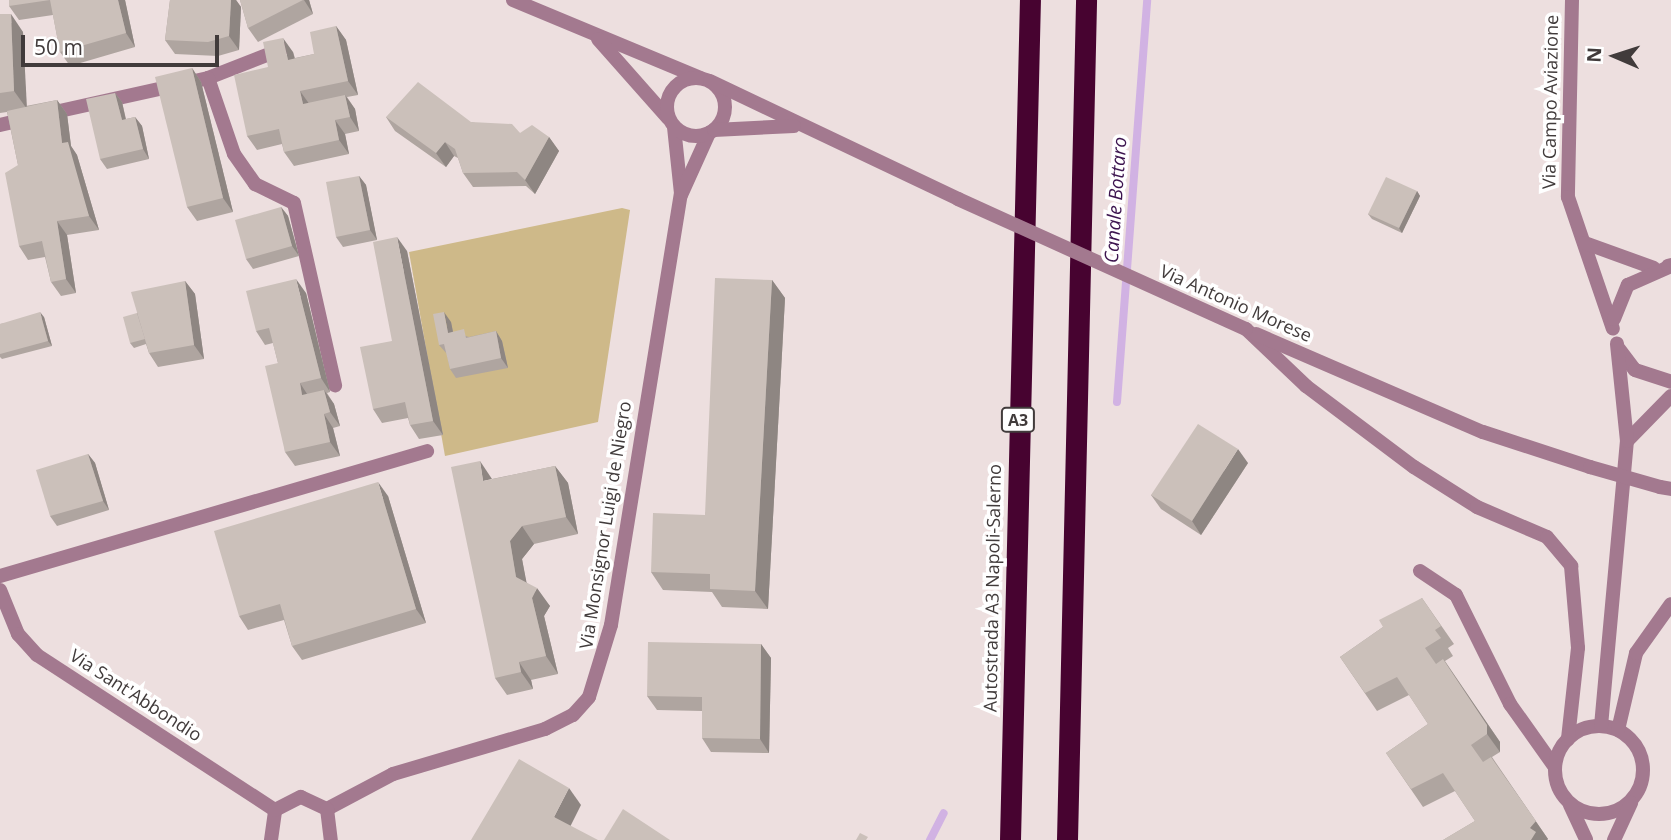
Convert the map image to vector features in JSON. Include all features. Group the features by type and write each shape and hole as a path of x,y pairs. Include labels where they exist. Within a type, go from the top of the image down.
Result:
{"highway":[{"name":"Autostrada A3 Napoli-Salerno","path":"1010,840 1030,0"},
{"path":"1067,840 1086,0"}],"street":[{"name":"Via Antonio Morese","path":"513,0 597,38 645,50 795,126 1246,329 1483,432 1590,467 1666,488"},
{"name":"Via Campo Aviazione","path":"1572,0 1565,170 1567,197 1586,243 1614,329 1627,442 1601,726"},
{"name":"Via Antonio Morese","path":"597,38 672,123 689,136 795,126"},
{"path":"0,125 208,78 289,47"},
{"path":"208,78 234,154 255,184 293,203 335,386"},
{"path":"705,80 725,105 681,195 670,93 683,81 705,80"},
{"name":"Via Monsignor Luigi de Niegro","path":"327,809 393,774 545,729 573,715 589,697 611,625 681,195"},
{"path":"1586,243 1666,266"},
{"path":"1614,329 1623,292 1666,266"},
{"path":"1246,329 1306,386 1414,467 1477,507 1547,537 1571,566 1578,648 1568,738 1555,766"},
{"path":"1617,344 1636,370 1671,382"},
{"path":"1627,442 1671,396"},
{"path":"0,576 427,451"},
{"path":"1420,571 1456,595 1510,704 1555,766 1586,840"},
{"name":"Via Sant'Abbondio","path":"0,590 18,634 37,655 275,810"},
{"path":"1618,730 1636,653 1671,604"},
{"path":"1568,738 1601,726 1618,730 1643,762 1632,801 1614,840"},
{"path":"271,840 275,810 301,797 327,809 331,840"},
{"path":"1569,804 1608,814 1632,801"}],"shaded area":[{"path":"622,208 630,210 598,422 445,456 409,252"}],"building":[{"path":"9,0 50,0 9,6"},
{"path":"50,0 118,0 126,33 60,52"},
{"path":"170,0 231,0 229,36 208,42 165,40"},
{"path":"240,0 303,0 248,28"},
{"path":"0,14 11,14 14,91 0,93"},
{"path":"336,26 348,81 300,91 303,104 345,95 350,117 335,120 339,140 284,152 279,129 247,136 234,75 268,67 263,42 283,38 288,60 314,54 310,32"},
{"path":"192,68 223,198 187,207 155,77"},
{"path":"418,82 471,122 512,124 520,133 532,125 549,137 525,180 517,172 463,173 455,149 445,142 436,153 386,117"},
{"path":"115,93 122,120 135,117 143,149 100,159 86,99"},
{"path":"57,100 62,143 68,142 89,216 57,221 66,279 51,282 42,241 19,246 5,173 18,165 7,111"},
{"path":"359,176 370,230 336,237 326,182"},
{"path":"1386,177 1417,191 1399,228 1368,214"},
{"path":"281,207 292,246 246,259 235,220"},
{"path":"397,237 433,421 410,425 405,402 373,409 360,347 392,341 373,242"},
{"path":"715,278 772,280 755,591 710,589 710,574 651,572 653,513 705,515"},
{"path":"296,279 321,378 300,383 302,395 324,390 330,412 324,414 330,442 285,452 265,366 278,363 269,328 256,331 246,291"},
{"path":"185,281 194,345 149,353 131,292"},
{"path":"40,312 48,341 0,354 0,324"},
{"path":"444,312 448,333 464,329 466,338 496,331 501,358 450,369 444,344 439,345 433,314"},
{"path":"137,313 145,339 130,343 123,317"},
{"path":"1198,424 1238,449 1192,521 1151,495"},
{"path":"88,454 103,501 50,516 36,470"},
{"path":"480,461 483,481 555,466 566,517 522,526 510,541 516,577 537,588 532,598 546,656 519,662 521,672 495,678 451,467"},
{"path":"378,482 416,609 292,646 280,604 239,616 214,531"},
{"path":"1422,598 1441,626 1435,630 1441,638 1425,648 1436,664 1443,659 1487,725 1487,734 1471,745 1483,762 1491,757 1536,821 1530,828 1536,832 1531,840 1443,840 1475,821 1443,773 1411,789 1386,753 1428,724 1397,677 1365,693 1340,657 1383,627 1379,620"},
{"path":"648,642 761,644 760,739 702,738 702,697 647,696"},
{"path":"519,759 569,788 554,817 598,840 471,840"},
{"path":"623,809 670,840 604,840"},
{"path":"860,833 868,837 866,840 856,840"}],"waterway":[{"name":"Canale Bottaro","path":"1117,402 1147,0"},
{"name":"Canale Bottaro","path":"930,840 944,813"}]}
